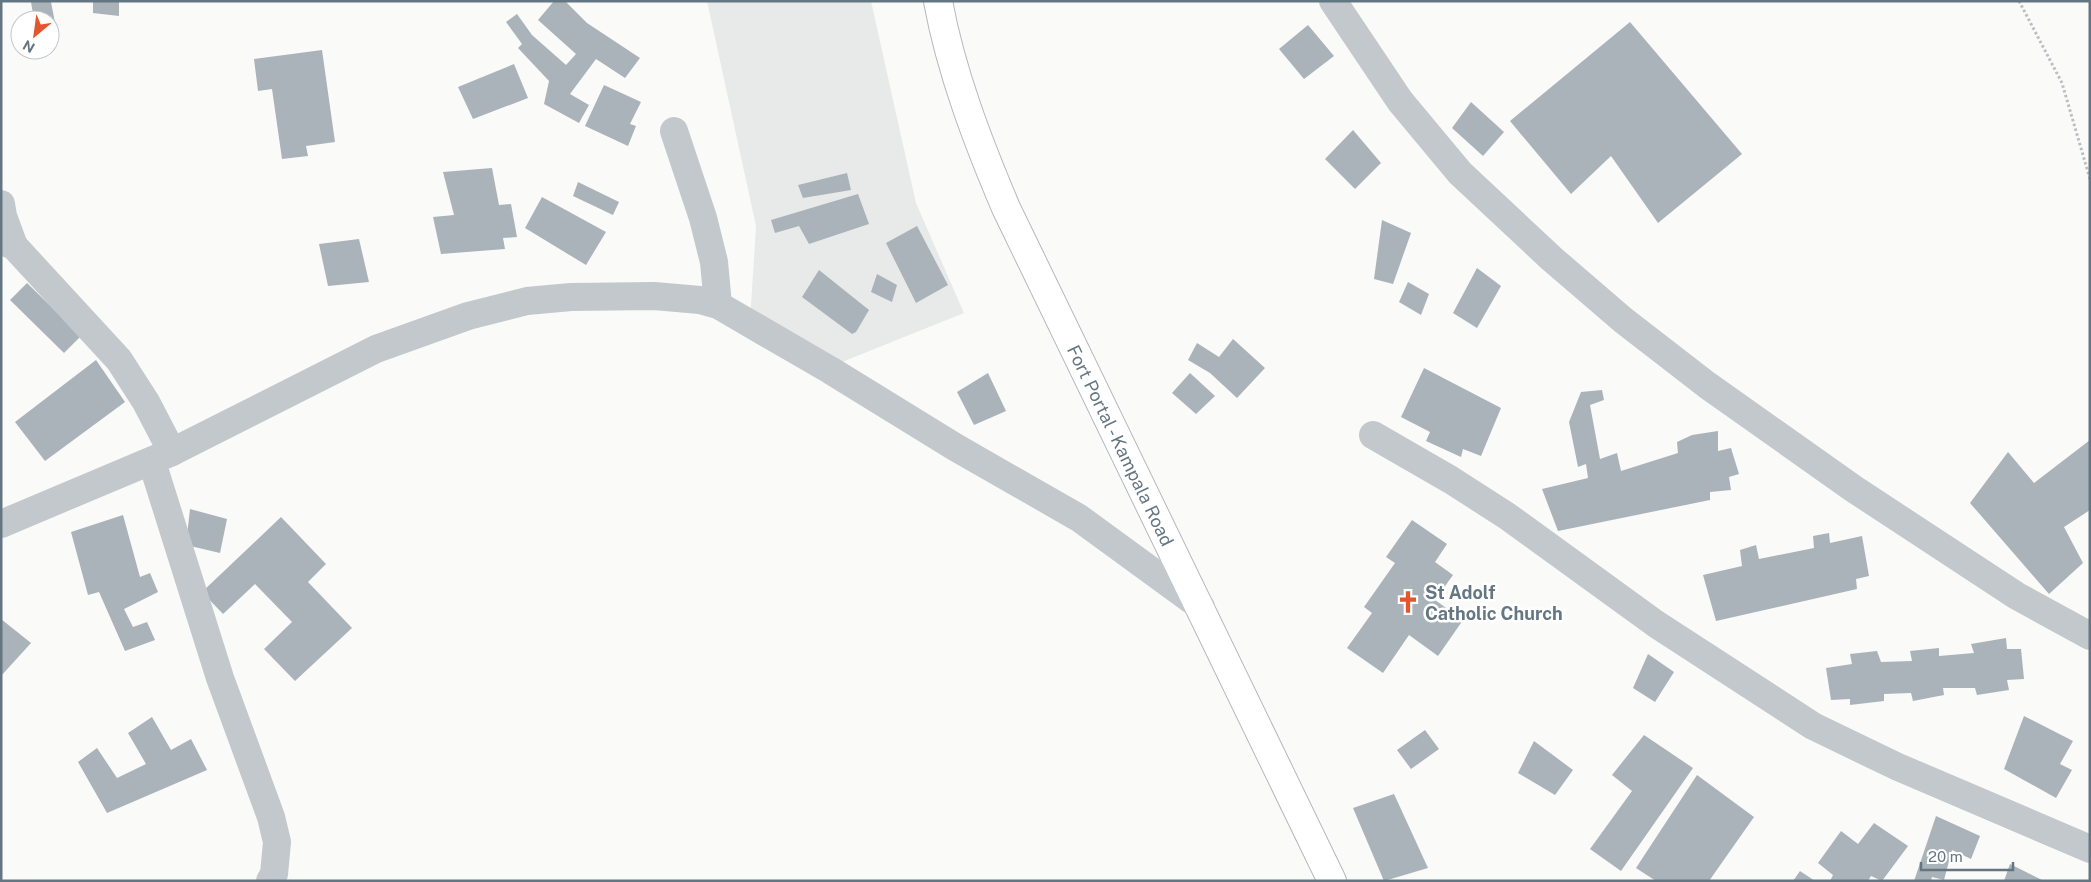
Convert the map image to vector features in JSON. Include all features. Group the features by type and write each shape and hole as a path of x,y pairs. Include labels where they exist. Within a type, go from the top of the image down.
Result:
{"highway":[{"name":"Fort Portal - Kampala Road","path":"938,1 976,138 1006,208 1201,607 1332,881"}],"street":[{"path":"1333,1 1400,101 1460,173 1552,259 1623,320 1707,385 1854,489 2017,596 2090,636"},
{"path":"674,131 703,218 714,262 718,305"},
{"path":"1,204 8,243 119,360 146,402 220,678 271,817 277,842 274,874 270,881"},
{"path":"1,524 162,457 376,349 468,316 526,301 571,297 654,296 700,300 718,305 830,370 955,447 1078,518 1201,607"},
{"path":"1373,434 1507,516 1656,624 1813,726 1898,767 2090,849"}],"path":[{"path":"2020,1 2062,82 2090,179"}],"shaded area":[{"path":"707,1 871,1 916,203 964,313 832,366 750,321 756,226"}],"building":[{"path":"93,1 119,1 119,16 93,13"},
{"path":"554,1 565,1 587,23 640,58 625,78 596,59 570,94 589,105 579,123 544,104 549,81 518,48 522,44 506,22 517,14 532,35 566,65 576,54 538,20"},
{"path":"31,2 51,2 53,10 32,10"},
{"path":"1630,22 1742,154 1658,223 1611,156 1571,194 1510,121"},
{"path":"1308,25 1334,56 1304,79 1279,49"},
{"path":"322,50 335,142 306,146 308,156 282,159 272,89 258,91 254,59"},
{"path":"514,64 528,98 473,119 458,87"},
{"path":"604,85 641,102 630,124 636,126 628,146 585,126"},
{"path":"1471,102 1504,132 1483,156 1452,128"},
{"path":"1353,130 1381,163 1355,189 1325,159"},
{"path":"492,168 499,205 511,204 517,237 503,238 505,249 441,254 433,217 454,215 443,172"},
{"path":"847,173 851,190 803,198 798,185"},
{"path":"578,182 619,202 613,215 573,196"},
{"path":"858,194 869,224 809,244 799,226 775,233 771,220"},
{"path":"542,197 606,232 586,265 525,228"},
{"path":"1382,220 1411,233 1393,284 1374,279"},
{"path":"917,226 948,285 916,303 886,243"},
{"path":"359,239 369,282 328,286 319,244"},
{"path":"1477,268 1501,286 1477,328 1453,313"},
{"path":"819,270 869,310 856,332 852,334 802,297"},
{"path":"877,274 897,285 892,302 871,292"},
{"path":"1408,282 1429,294 1421,315 1399,302"},
{"path":"27,283 81,336 64,353 10,300"},
{"path":"1233,339 1265,368 1237,398 1210,373 1188,360 1197,343 1219,357"},
{"path":"96,360 125,402 45,461 15,422"},
{"path":"1424,368 1501,408 1481,456 1463,449 1461,457 1426,441 1430,432 1401,417"},
{"path":"988,373 1006,411 974,425 957,392"},
{"path":"1190,373 1215,396 1196,414 1172,393"},
{"path":"1602,390 1604,400 1590,405 1600,459 1617,453 1621,471 1678,453 1677,442 1692,435 1718,431 1718,451 1731,448 1739,474 1729,477 1731,490 1710,492 1710,500 1558,531 1542,489 1588,478 1586,464 1578,467 1569,422 1581,392"},
{"path":"2090,440 2090,510 2064,527 2083,563 2049,594 1970,503 2008,452 2034,483"},
{"path":"190,509 227,519 220,553 186,545"},
{"path":"123,515 140,577 150,573 158,592 124,609 133,627 147,622 155,640 125,651 99,592 88,595 71,532"},
{"path":"281,517 326,564 308,582 352,628 295,681 264,649 292,622 255,584 223,614 202,592"},
{"path":"1412,520 1447,544 1435,562 1453,575 1435,600 1463,620 1438,656 1409,635 1383,673 1347,648 1372,613 1364,607 1395,563 1386,557"},
{"path":"1829,533 1830,543 1862,536 1869,576 1856,579 1857,589 1716,621 1703,575 1742,566 1740,550 1756,545 1759,559 1814,548 1813,536"},
{"path":"1,619 31,643 1,676"},
{"path":"2006,638 2007,649 2021,649 2024,679 2007,680 2009,690 1977,695 1975,688 1943,688 1944,695 1913,701 1911,693 1884,694 1884,701 1850,705 1850,699 1831,700 1826,668 1852,664 1850,654 1877,651 1881,662 1912,661 1910,651 1939,648 1939,656 1974,653 1971,644"},
{"path":"1648,654 1674,672 1655,702 1633,688"},
{"path":"2024,716 2073,741 2060,764 2072,770 2056,798 2004,769"},
{"path":"152,717 171,750 191,739 207,770 107,813 78,762 97,748 117,778 146,764 128,733"},
{"path":"1425,730 1439,749 1411,769 1397,750"},
{"path":"1644,735 1693,768 1621,871 1590,849 1632,791 1612,775"},
{"path":"1534,741 1573,770 1555,795 1518,773"},
{"path":"1697,775 1754,817 1709,881 1656,881 1636,868"},
{"path":"1394,794 1428,868 1384,881 1353,808"},
{"path":"1936,816 1980,836 1971,859 1952,850 1944,880 1932,877 1931,881 1914,881"},
{"path":"1874,823 1908,846 1882,881 1871,876 1868,881 1830,881 1833,875 1818,863 1841,831 1858,844"},
{"path":"2010,864 2044,881 2004,881"},
{"path":"1800,871 1815,881 1793,881"}],"place":[{"name":"St Adolf Catholic Church","path":"1408,602"}]}
